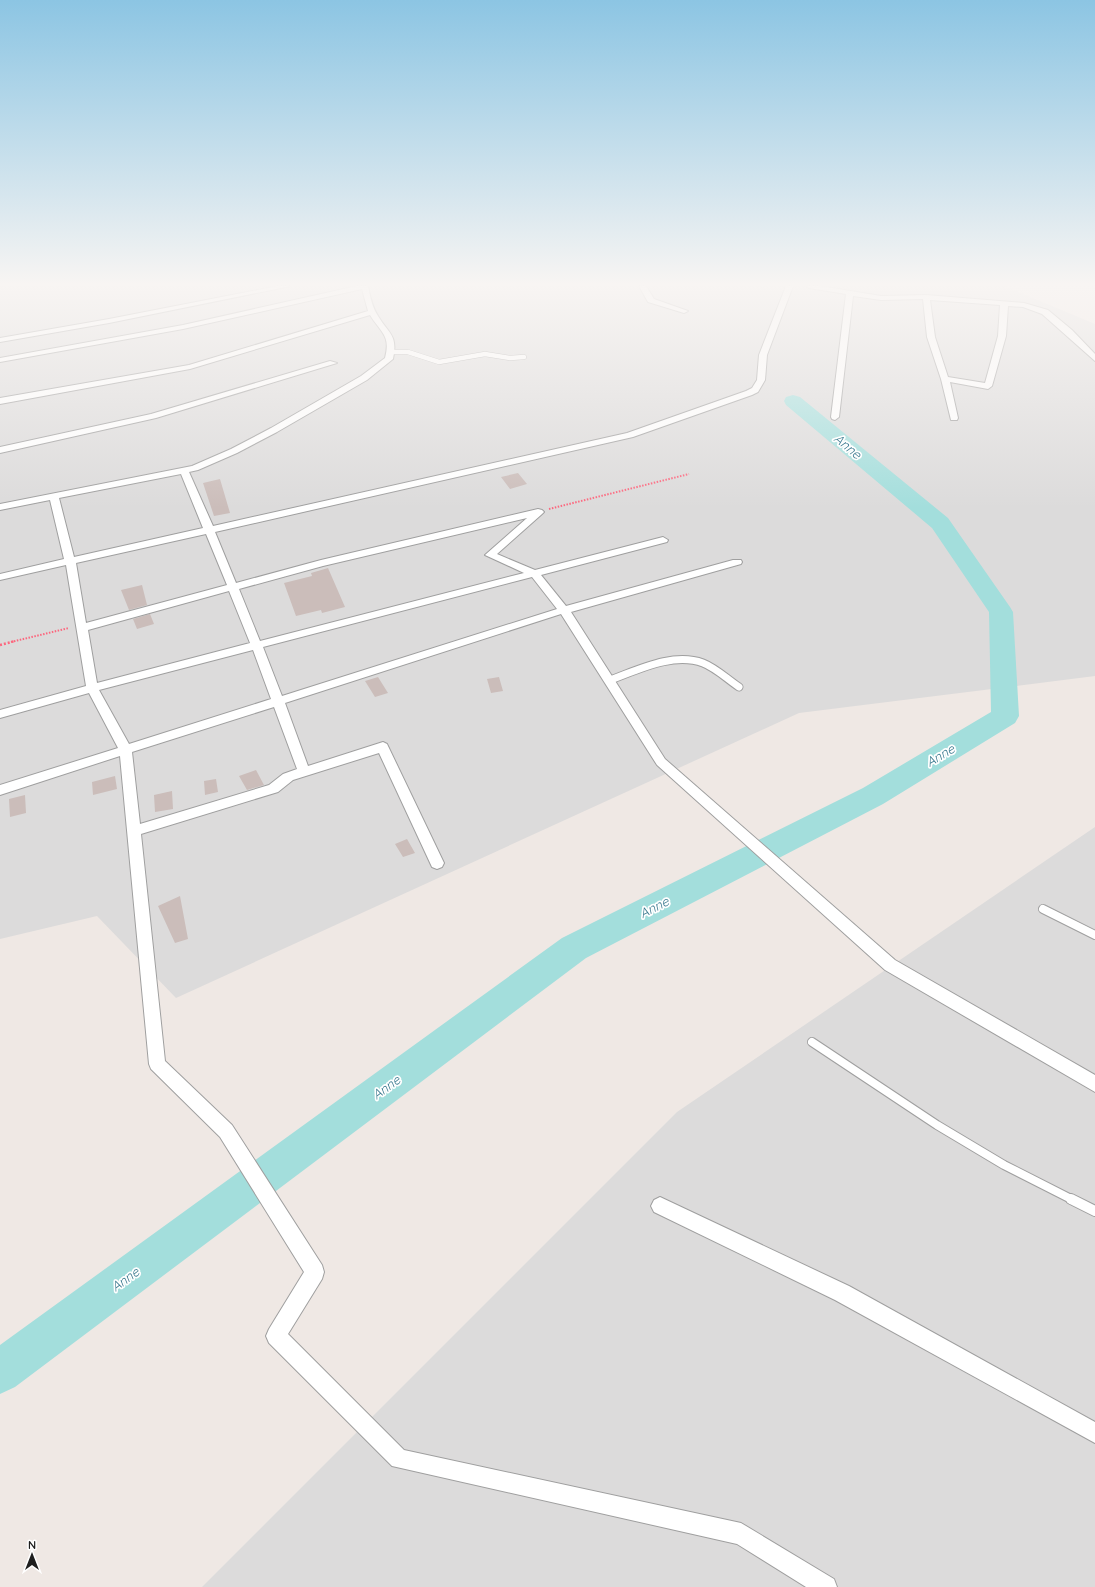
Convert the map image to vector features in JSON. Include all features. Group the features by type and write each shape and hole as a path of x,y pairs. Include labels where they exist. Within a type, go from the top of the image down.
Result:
{"street":[{"path":"0,401 190,366 210,360"},
{"path":"0,507 195,468 234,451 274,430 364,378 388,360"},
{"path":"0,577 630,435 755,390 762,380 763,360"},
{"path":"835,417 842,360"},
{"path":"939,360 954,418"},
{"path":"945,379 988,386 995,360"},
{"path":"0,450 153,416 333,363"},
{"path":"184,470 257,645 304,772"},
{"path":"54,496 70,561 92,688 126,751 157,1064 226,1131 315,1272 276,1336 400,1459 741,1534 826,1587"},
{"path":"539,512 490,555 534,573 564,610 661,762 890,965 1095,1084"},
{"path":"81,626 321,563 539,512"},
{"path":"0,714 92,688 663,540"},
{"path":"0,790 564,610 737,562"},
{"path":"134,831 273,789 288,777 383,747 437,863"},
{"path":"660,1206 842,1294 1095,1433"}],"lane":[{"path":"433,360 439,362 450,360"},
{"path":"610,680 653,666 690,659 704,663 739,687"},
{"path":"1043,909 1095,935"},
{"path":"812,1042 1004,1166 1095,1211"}],"path":[{"path":"539,512 689,474"},
{"path":"0,645 81,626"}],"shaded area":[{"path":"0,360 1095,360 1095,676 799,713 176,998 97,916 0,939"},
{"path":"1095,827 1095,1587 202,1587 677,1112"}],"building":[{"path":"518,473 527,484 510,489 501,477"},
{"path":"220,479 230,513 214,516 203,483"},
{"path":"328,568 345,607 322,613 321,610 296,616 284,583 312,576 311,573"},
{"path":"142,585 147,605 129,610 121,590"},
{"path":"150,614 154,624 137,629 133,619"},
{"path":"378,677 388,693 375,697 365,681"},
{"path":"499,677 503,691 491,693 487,679"},
{"path":"256,770 264,785 247,790 239,776"},
{"path":"115,776 117,789 93,795 92,782"},
{"path":"216,779 218,792 205,795 204,781"},
{"path":"172,791 173,809 155,812 154,795"},
{"path":"25,795 26,813 10,817 9,799"},
{"path":"407,839 415,853 403,857 395,844"},
{"path":"180,896 188,939 175,943 158,906"}],"waterway":[{"name":"Anne","path":"0,1372 574,948 873,796 1005,716 1001,612 940,523 793,401"}]}
